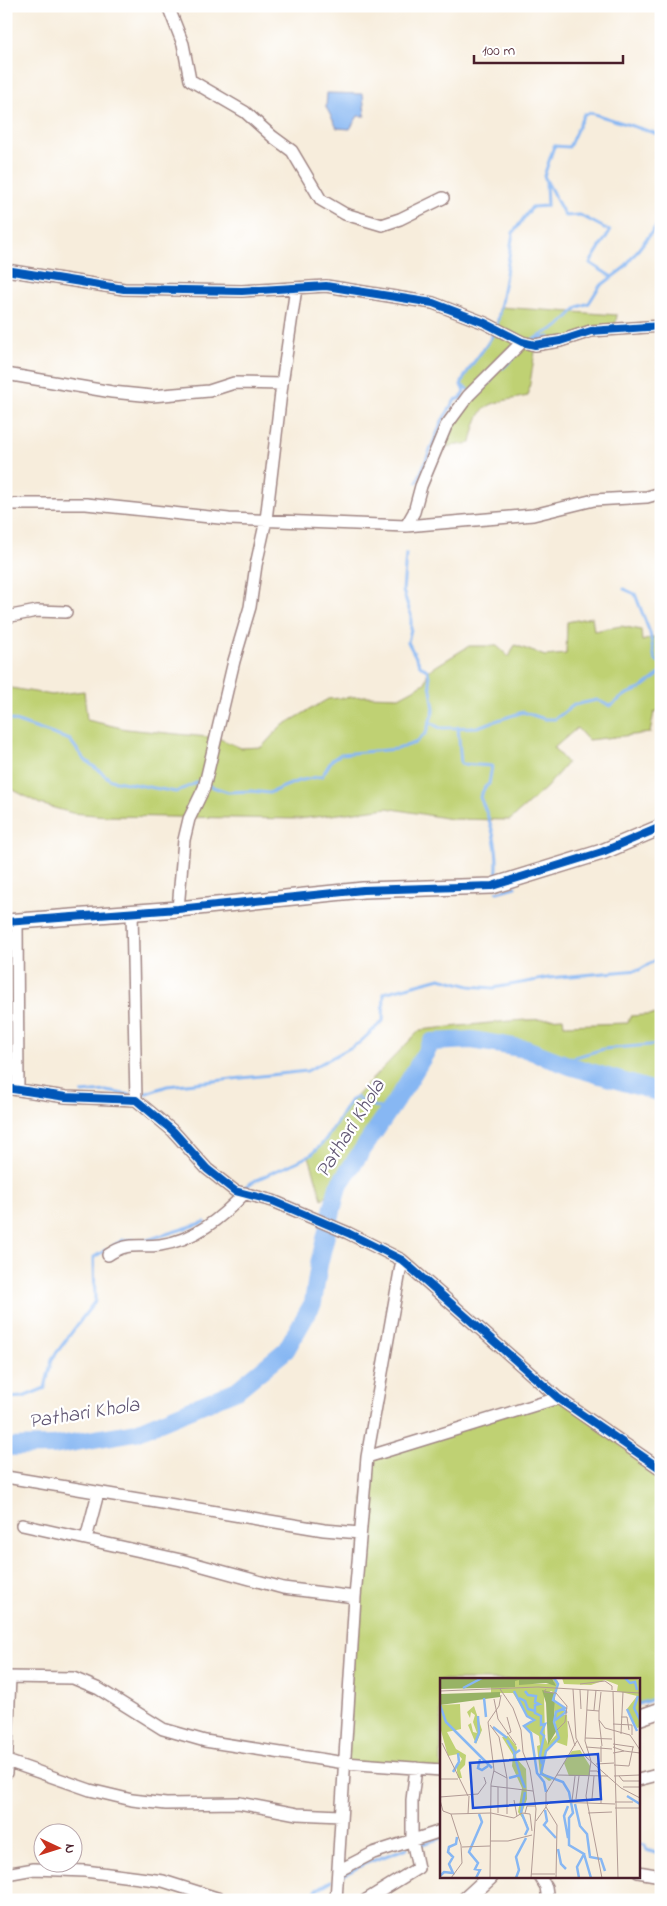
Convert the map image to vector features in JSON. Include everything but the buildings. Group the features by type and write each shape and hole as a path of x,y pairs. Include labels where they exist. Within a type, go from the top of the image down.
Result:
{"street":[{"path":"168,6 176,20 190,80 245,112 273,138 292,150 321,200 329,206 345,214 382,225 400,219 443,198"},
{"path":"6,270 124,289 242,291 326,286 433,303 485,323 522,342 536,345 560,341 591,332 661,326"},
{"path":"178,909 184,840 189,819 204,786 234,660 250,607 256,565 266,520 282,384 296,288"},
{"path":"406,526 414,512 421,486 446,426 468,396 522,342"},
{"path":"6,374 74,384 112,392 152,396 209,391 234,383 282,384"},
{"path":"6,504 86,504 229,519 406,526 533,515 594,500 647,497 661,493"},
{"path":"6,617 37,612 66,612"},
{"path":"661,827 602,852 492,886 363,890 178,909 12,921 12,1088 66,1097 136,1100 173,1131 207,1169 236,1191 273,1202 348,1233 402,1260 558,1398 661,1469"},
{"path":"132,912 136,1100"},
{"path":"108,1256 122,1246 158,1245 187,1237 216,1222 245,1193"},
{"path":"336,1900 355,1597 367,1457 402,1260"},
{"path":"367,1457 558,1398"},
{"path":"6,1477 324,1530 360,1533"},
{"path":"86,1539 98,1493"},
{"path":"22,1525 181,1560 283,1588 355,1597"},
{"path":"340,1816 297,1814 239,1803 166,1804 132,1800 7,1767 8,1677 73,1678 99,1689 163,1729 180,1735 284,1755 345,1763 440,1770"},
{"path":"640,1717 661,1710"},
{"path":"366,1900 418,1868 412,1840 412,1800 416,1768"},
{"path":"640,1779 661,1774"},
{"path":"338,1871 373,1853 440,1831"},
{"path":"6,1874 34,1869 85,1871 163,1881 223,1900"},
{"path":"640,1872 661,1876"},
{"path":"466,1900 489,1878"},
{"path":"541,1878 546,1887 548,1900"}],"green space":[{"path":"499,307 617,315 615,329 536,345 528,396 488,406 482,411 478,419 471,443 437,448 472,392 461,385 471,365 494,331"},
{"path":"592,617 594,631 621,626 641,630 642,641 661,635 661,710 654,712 650,733 588,740 577,728 554,748 567,763 546,788 510,820 451,819 387,808 299,819 108,816 72,813 40,804 6,786 6,681 11,688 52,695 84,691 87,720 126,729 218,738 241,748 262,747 280,727 328,699 365,696 399,697 425,683 428,671 469,646 497,646 509,657 515,645 545,656 566,654 567,622"},
{"path":"661,1014 661,1093 570,1066 526,1049 472,1040 432,1042 405,1087 338,1186 322,1199 309,1156 319,1148 349,1103 420,1030 563,1018 564,1025 628,1023 630,1016"},
{"path":"558,1398 661,1469 661,1697 640,1703 640,1678 440,1678 440,1770 345,1763 367,1457"}],"water":[{"path":"327,93 363,94 365,116 358,116 350,129 337,128 326,107"}],"waterway":[{"path":"612,277 590,263 610,231 580,215 565,216 544,176 554,146 569,147 584,114 591,113 661,135"},
{"path":"497,326 513,233 532,207 547,206 546,182"},
{"path":"532,340 559,326 578,307 589,303 599,287 624,268 661,220"},
{"path":"461,385 464,377 494,332"},
{"path":"536,339 549,337"},
{"path":"503,368 515,357"},
{"path":"474,394 477,396 492,379"},
{"path":"417,482 442,421 455,400 461,398 464,392 461,385 469,390"},
{"path":"6,718 70,740 84,759 111,780 176,792 198,782 228,792 251,791 269,793 298,781 322,776 332,760 341,754 397,749 415,743 426,733 434,709 428,671 420,665 408,642 411,629 411,615 403,591 406,554"},
{"path":"624,589 635,594 650,633 655,660 661,663"},
{"path":"431,723 440,728 477,727 523,712 545,719 555,719 574,705 597,700 610,706 627,694 640,689 661,673"},
{"path":"458,727 461,764 492,766 489,784 485,787 480,797 494,837 497,858 496,879"},
{"path":"497,892 515,887"},
{"path":"141,1095 167,1086 307,1071 359,1043 383,1021 384,993 440,978 470,986 493,988 549,978 639,970 661,957"},
{"name":"Pathari Khola","path":"6,1447 53,1446 136,1432 237,1390 286,1350 313,1303 319,1264 338,1186 405,1087 432,1042 472,1040 526,1049 570,1066 661,1093"},
{"path":"570,1066 575,1057 604,1049 661,1044"},
{"path":"6,1080 12,1083"},
{"path":"82,1093 106,1091 131,1095"},
{"path":"245,1187 315,1151 327,1138 351,1100 357,1097 362,1102 389,1111"},
{"path":"144,1241 205,1222"},
{"path":"113,1246 123,1240 135,1240"},
{"path":"6,1398 23,1397 45,1388 52,1359 95,1301 94,1257 106,1250"},
{"path":"6,1455 15,1447"},
{"path":"640,1703 661,1697"},
{"path":"416,1846 440,1838"},
{"path":"640,1844 645,1845 647,1850 661,1855"},
{"path":"344,1875 364,1864 407,1848"},
{"path":"309,1900 316,1890 331,1881"}],"cycle path":[{"path":"6,270 124,289 242,291 326,286 433,303 485,323 522,342 535,345 560,341 591,331 661,326"},
{"path":"6,922 178,909 363,890 492,886 602,852 661,827"},
{"path":"6,1088 66,1097 136,1100 173,1131 207,1169 235,1191 273,1201 348,1233 402,1260 558,1398 661,1469"}]}
